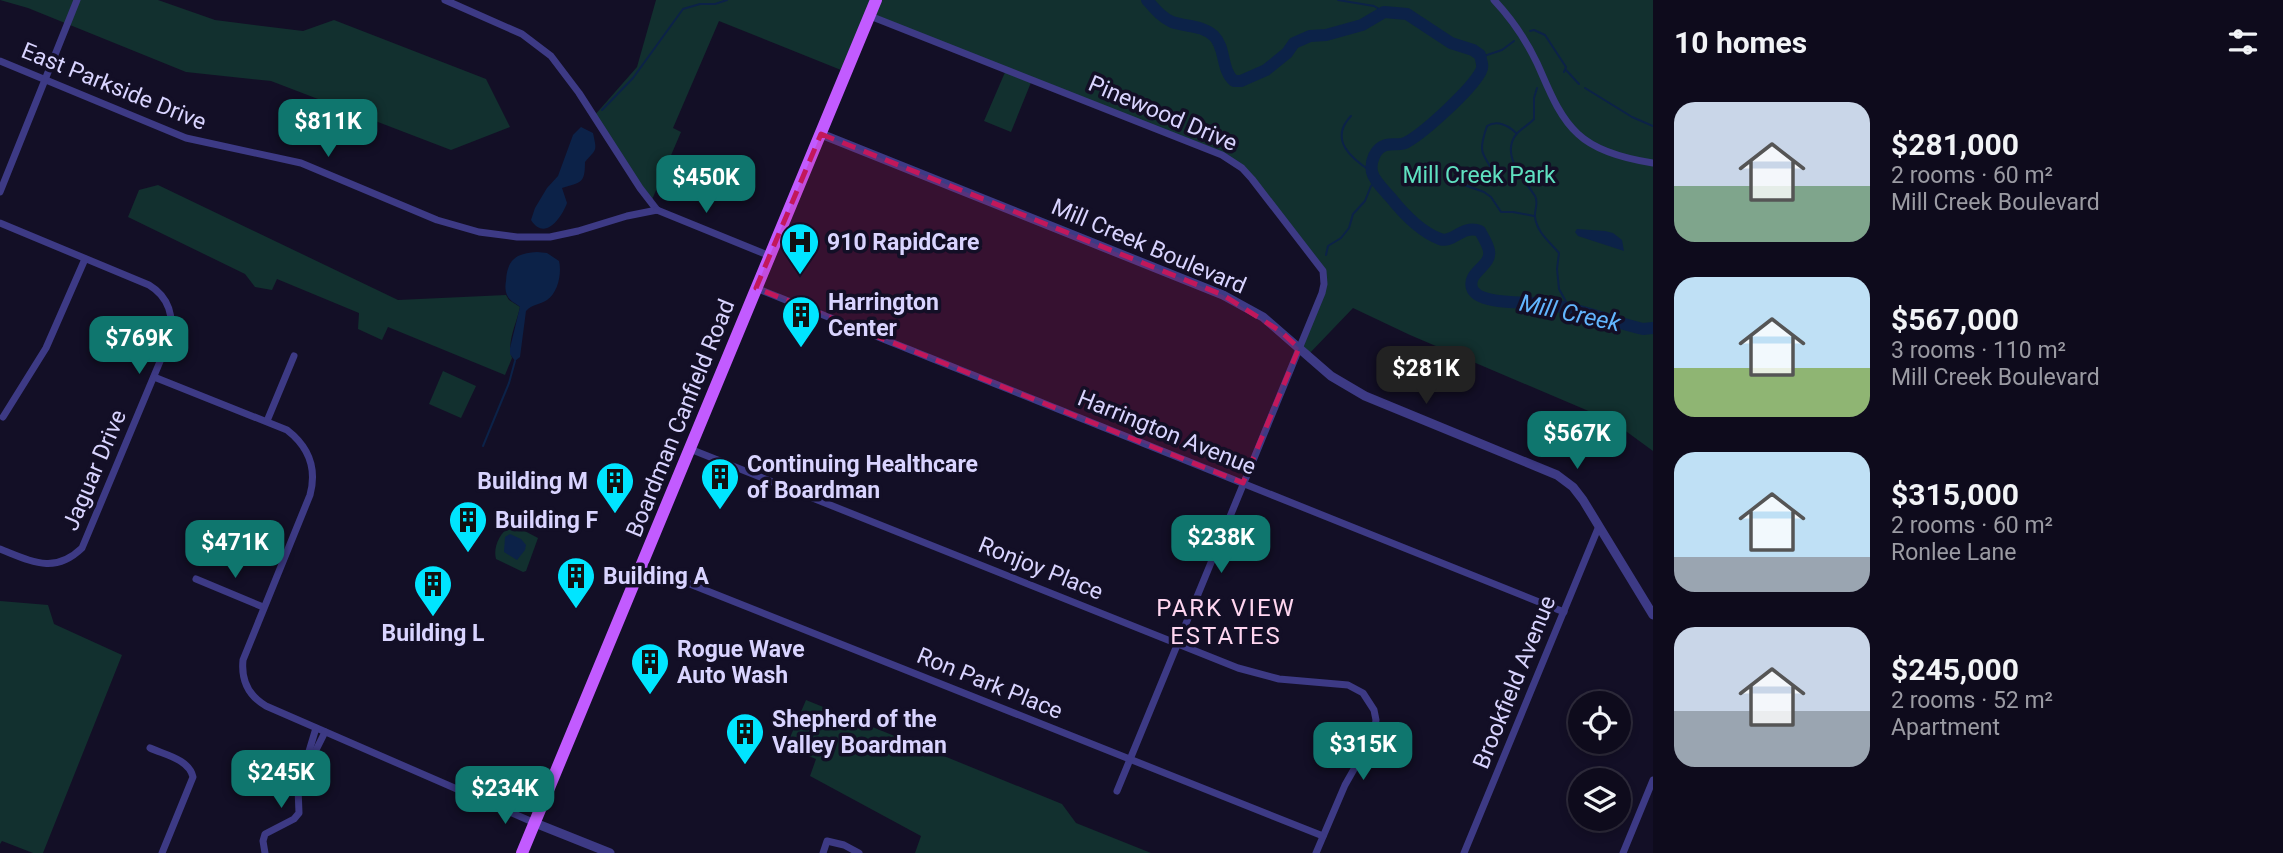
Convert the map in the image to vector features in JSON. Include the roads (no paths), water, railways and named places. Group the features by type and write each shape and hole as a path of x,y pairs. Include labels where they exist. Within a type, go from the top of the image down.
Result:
{"main road":[{"name":"Boardman Canfield Road","path":"523,853 876,0"}],"street":[{"path":"0,192 77,0"},
{"path":"445,0 522,34 551,56 657,210 769,256"},
{"path":"1494,0 1512,19 1525,40 1570,126 1598,148 1653,163"},
{"name":"Pinewood Drive","path":"870,16 1213,150 1232,160 1252,179 1323,271 1322,293 1117,791"},
{"name":"East Parkside Drive","path":"0,61 186,138 302,163 438,220 479,232 517,237 550,237 657,210"},
{"name":"Mill Creek Boulevard","path":"821,134 1223,295 1262,317 1331,376 1365,396 1557,475 1578,493 1653,615"},
{"name":"Jaguar Drive","path":"0,223 149,285 166,301 172,317 172,332 82,548 65,561 49,564 33,562 0,549"},
{"path":"4,417 46,348 85,258"},
{"name":"Harrington Avenue","path":"757,288 1564,612"},
{"path":"267,421 294,356"},
{"path":"154,377 287,430 301,442 309,456 313,478 310,495 243,660 242,671 246,685 262,704 610,853"},
{"name":"Ronjoy Place","path":"690,449 1177,644 1264,676 1348,685 1363,693 1374,710 1374,734 1345,785 1323,836"},
{"name":"Brookfield Avenue","path":"1464,853 1599,526"},
{"name":"Ron Park Place","path":"642,565 1323,836"},
{"path":"196,579 263,607"},
{"path":"265,853 265,834 294,819 299,813 298,789 316,728"},
{"path":"308,757 314,754 325,732"},
{"path":"150,748 184,763 192,772 192,782 162,853"},
{"path":"1623,853 1653,780"},
{"path":"1316,853 1323,836"},
{"path":"823,853 827,841 844,845 859,853"}],"water":[{"path":"581,127 593,133 595,149 585,162 581,181 562,188 567,203 561,215 552,225 542,229 531,220 535,208 558,176 573,135"},
{"path":"1577,229 1613,233 1622,240 1624,251 1578,236 1575,232"},
{"path":"547,253 559,261 559,277 551,297 526,311 520,357 515,361 510,354 510,348 520,307 507,295 505,287 508,267 519,256"},
{"path":"510,534 521,539 526,545 517,560 504,552 505,537"}],"waterway":[{"path":"602,110 633,78 683,9 727,0"},
{"name":"Mill Creek","path":"1147,0 1168,20 1199,28 1214,36 1227,71 1234,81 1241,81 1266,70 1287,53 1294,43 1310,36 1326,35 1362,25 1384,12 1407,14 1451,43 1473,50 1480,55 1482,65 1476,79 1447,110 1415,137 1405,143 1386,145 1379,149 1372,164 1375,179 1407,216 1433,236 1445,240 1468,230 1480,231 1488,246 1489,256 1471,282 1475,293 1482,297 1561,307 1643,329 1653,328"},
{"path":"1338,0 1374,6 1384,12"},
{"path":"1530,31 1545,35 1566,67 1564,72"},
{"path":"1481,57 1502,50 1514,41"},
{"path":"1566,70 1579,84"},
{"path":"1537,88 1534,119 1514,138 1512,157 1536,199 1535,217 1538,228 1559,253 1559,289 1570,309"},
{"path":"1585,88 1632,117 1653,126"},
{"path":"1351,116 1344,125 1342,141 1351,155 1372,172"},
{"path":"1496,178 1482,150 1487,126 1502,124 1516,133"},
{"path":"1326,255 1328,246 1341,238 1349,228 1353,214 1377,181"},
{"path":"1459,183 1484,192 1501,212 1534,216"},
{"path":"483,446 509,383 515,361"}],"place":[{"name":"910 RapidCare","path":"800,276"},
{"name":"Harrington Center","path":"801,349"},
{"name":"Continuing Healthcare of Boardman","path":"720,511"},
{"name":"Building M","path":"615,515"},
{"name":"Building F","path":"468,554"},
{"name":"Building A","path":"576,610"},
{"name":"Building L","path":"433,618"},
{"name":"Rogue Wave Auto Wash","path":"650,696"},
{"name":"Shepherd of the Valley Boardman","path":"745,766"}],"district":[{"name":"PARK VIEW ESTATES","path":"1226,622"}],"park label":[{"name":"Mill Creek Park","path":"1479,175"}]}
